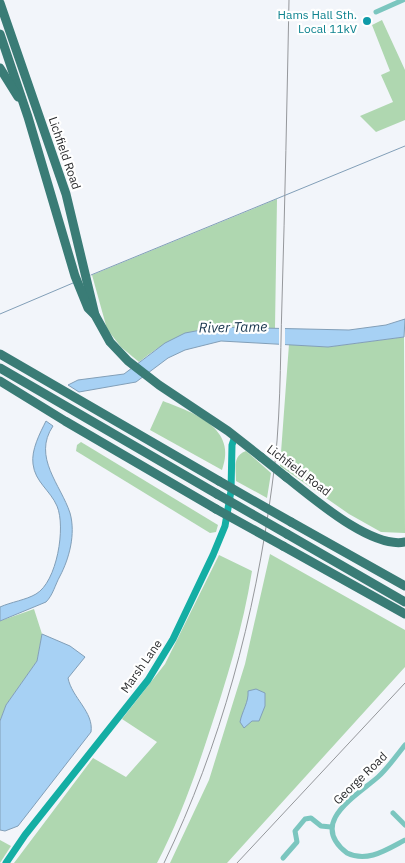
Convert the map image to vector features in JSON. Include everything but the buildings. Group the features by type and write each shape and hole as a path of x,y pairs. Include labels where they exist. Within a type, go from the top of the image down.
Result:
{"highway":[{"name":"Lichfield Road","path":"0,3 66,194 95,315"},
{"name":"Lichfield Road","path":"0,34 28,117 74,276 88,308 95,315 110,342 128,361 159,385 238,439 286,477 369,536 391,543 405,542"},
{"path":"0,68 28,117"},
{"path":"0,354 405,587"},
{"path":"0,368 405,602"},
{"path":"0,383 216,509 405,614"}],"main road":[{"name":"Marsh Lane","path":"6,863 25,835 148,680 173,640 220,540 231,491 232,453 238,439"}],"street":[{"path":"376,12 403,0"},
{"name":"George Road","path":"332,827 340,812 355,795 383,772 405,745"},
{"path":"392,814 405,825"},
{"path":"282,858 297,842 295,831 305,819 312,818 321,826 332,827 333,838 337,845 353,858 366,862 405,840"}],"green space":[{"path":"382,20 405,70 405,120 376,132 360,116 393,102 381,75 390,71 372,25"},
{"path":"277,199 275,328 216,327 195,331 175,339 139,362 121,347 107,329 92,275"},
{"path":"404,337 405,533 381,532 349,514 280,466 289,344 328,347"},
{"path":"163,401 200,417 219,433 224,443 225,455 222,470 150,430"},
{"path":"81,442 218,525 216,532 210,533 76,451 77,445"},
{"path":"246,451 271,473 267,498 236,481 235,467 237,459"},
{"path":"270,554 405,630 405,667 227,863 170,863 209,780 245,664"},
{"path":"219,555 252,571 244,613 203,752 179,817 157,863 14,863 93,758 126,777 157,742 122,719 165,664"},
{"path":"34,609 42,634 37,661 6,705 0,721 0,621"},
{"path":"0,840 11,846 0,863"}],"water":[{"path":"405,319 404,337 328,347 221,341 185,350 168,358 136,382 79,392 68,385 78,380 124,374 165,343 185,333 217,327 349,330 386,325"},
{"path":"46,421 53,426 47,437 47,460 50,471 70,513 72,521 71,546 63,569 46,602 0,621 0,607 32,596 43,588 49,578 58,553 60,515 51,495 37,476 33,464 35,447"},
{"path":"42,634 70,646 85,657 68,678 89,718 91,732 18,826 5,831 0,830 0,721 6,705 37,661"},
{"path":"256,689 265,693 265,706 259,721 252,721 244,728 240,722 248,691"}],"pier":[{"path":"279,325 285,325 285,346 279,346"}],"waterway":[{"path":"91,275 405,146"},
{"path":"0,314 73,283"}],"railway":[{"path":"164,863 203,773 219,726 245,631 265,535 275,463 280,394 289,0"},
{"path":"237,863 405,683"}],"place":[{"name":"Hams Hall Sth. Local 11kV","path":"367,21"}],"water label":[{"name":"River Tame","path":"233,327"}]}
